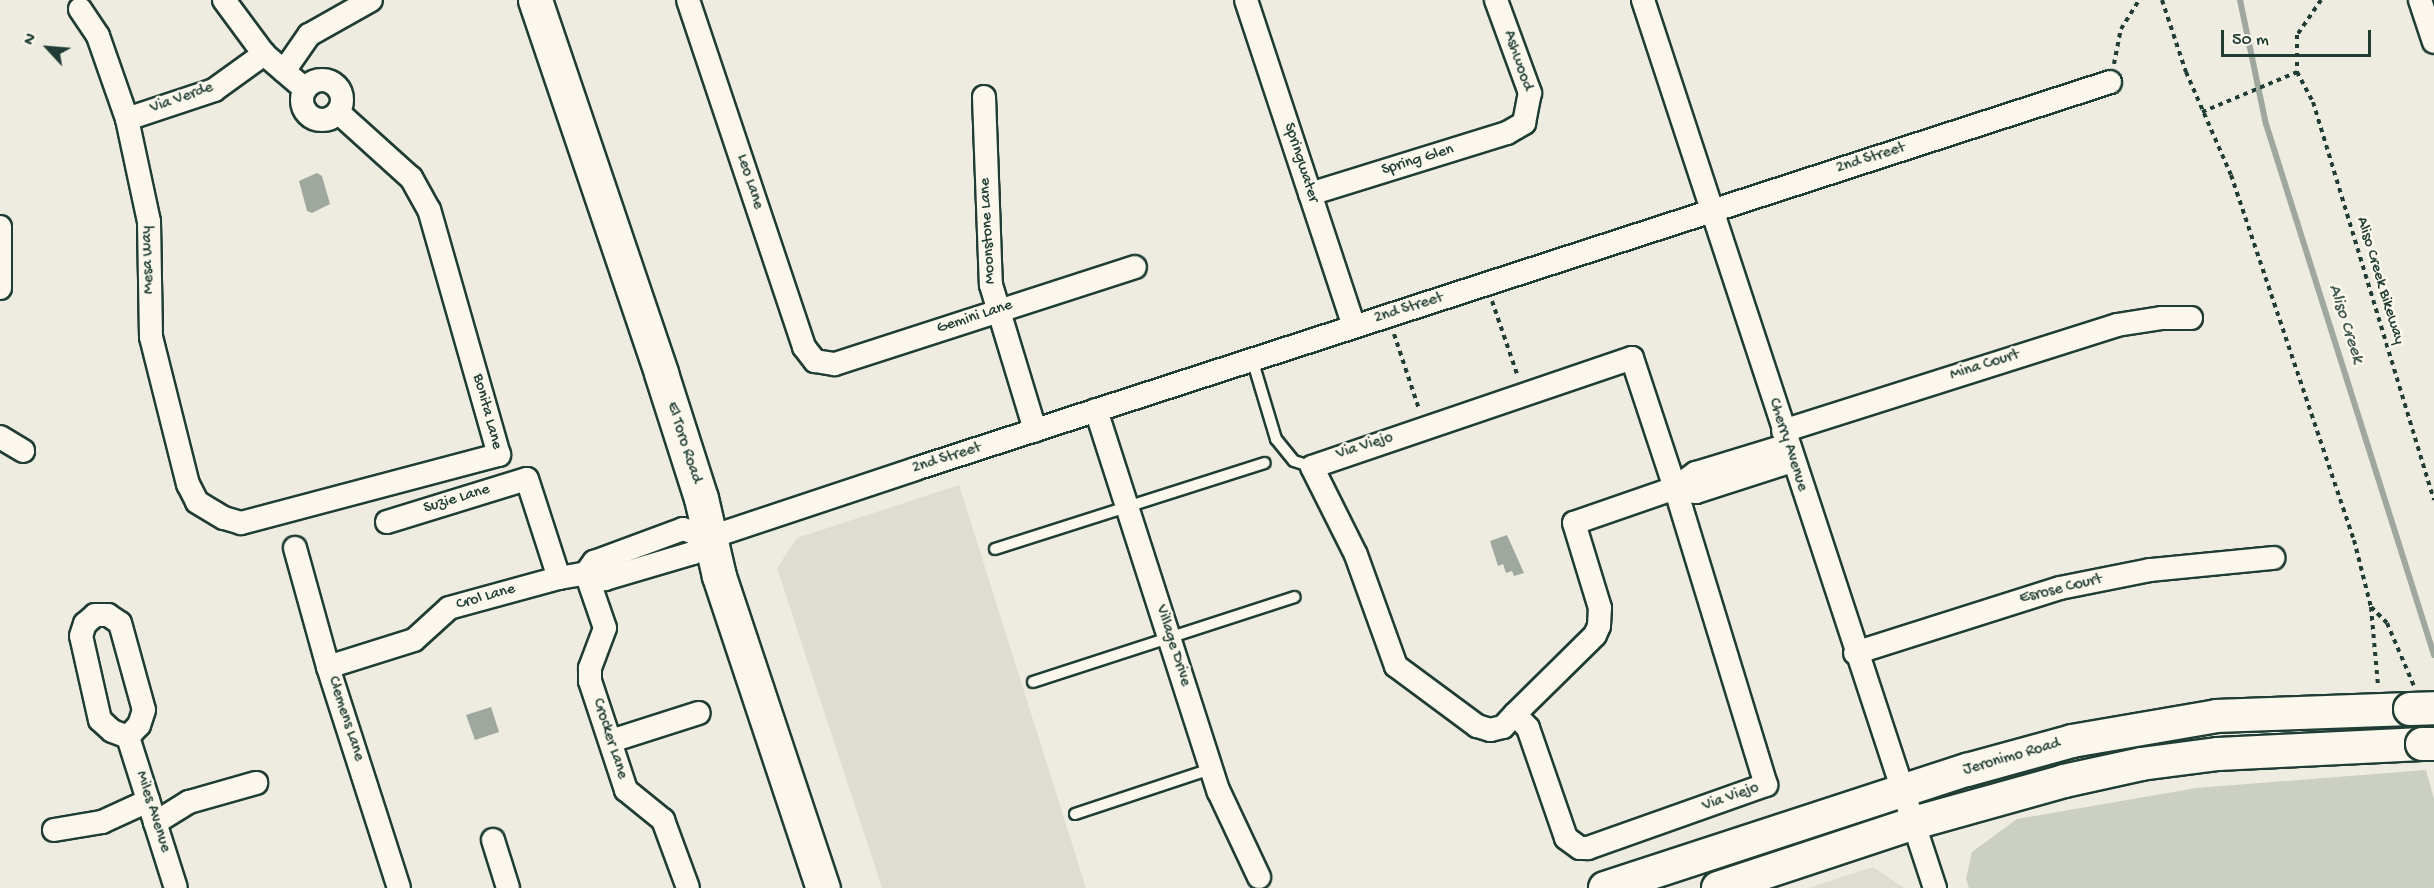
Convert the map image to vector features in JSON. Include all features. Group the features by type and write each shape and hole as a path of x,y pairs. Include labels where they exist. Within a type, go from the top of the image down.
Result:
{"main road":[{"name":"El Toro Road","path":"535,0 661,373 701,498 708,538 823,888"},
{"name":"Jeronimo Road","path":"1605,888 1904,790 2041,749 2126,729 2216,716 2410,706"},
{"path":"1718,888 1914,823 2064,780 2141,764 2218,754 2428,744"}],"street":[{"name":"Bonita Lane","path":"208,511 241,523 500,455 429,210 411,178 338,112 323,120 314,119 302,106 305,88 264,54 224,0"},
{"path":"284,71 309,35 371,0"},
{"name":"Leo Lane","path":"688,0 804,347 815,361"},
{"name":"Springwater","path":"1246,0 1354,327"},
{"name":"Ashwood","path":"1496,0 1530,93 1524,123"},
{"name":"Cherry Avenue","path":"1643,0 1935,888"},
{"path":"2420,0 2434,42"},
{"name":"Mesa Way","path":"80,9 98,36 127,119 149,222 151,337 188,484 197,502 208,511"},
{"name":"Via Verde","path":"127,119 214,90 264,54"},
{"name":"2nd Street","path":"708,538 1252,359 2110,82"},
{"name":"Moonstone Lane","path":"984,97 988,260 998,311 1035,430"},
{"name":"Spring Glen","path":"1310,194 1507,133 1524,123"},
{"path":"0,227 0,288"},
{"name":"Gemini Lane","path":"815,361 835,364 1135,267"},
{"name":"Mina Court","path":"1788,446 2117,325 2191,318"},
{"name":"Via Viejo","path":"1312,468 1425,427 1632,358 1675,488 1766,785 1588,848 1580,848 1566,838 1528,728 1515,714"},
{"name":"Village Drive","path":"1096,410 1211,769 1259,877"},
{"path":"0,437 23,452"},
{"path":"1312,468 1356,555 1396,666 1478,726 1490,730 1503,727 1594,634 1599,626 1600,608 1574,524 1675,488 1696,492 1788,446"},
{"name":"Suzie Lane","path":"387,522 527,479 559,578"},
{"name":"Crol Lane","path":"328,668 414,640 449,608 559,578 586,573 594,562 683,529 708,538"},
{"name":"Clemens Lane","path":"295,548 328,668 399,888"},
{"name":"Esrose Court","path":"1856,653 2060,588 2150,570 2273,558"},
{"name":"Crocker Lane","path":"586,573 605,628 590,668 590,681 626,790 667,827 688,888"},
{"path":"95,615 108,615 120,623 144,710 139,725 128,737 112,731 100,720 81,636 85,624 95,615"},
{"path":"611,741 699,713"},
{"name":"Miles Avenue","path":"128,737 176,888"},
{"path":"155,823 189,802 256,783"},
{"path":"54,830 102,822 148,801"},
{"path":"493,840 508,888"}],"lane":[{"path":"1252,359 1276,440 1294,461 1312,468"},
{"path":"995,549 1265,463"},
{"path":"1033,682 1295,597"},
{"path":"1075,814 1211,769"}],"path":[{"path":"2110,82 2121,29 2139,0"},
{"path":"2162,0 2202,112 2231,175 2354,540 2371,606 2410,706"},
{"name":"Aliso Creek Bikeway","path":"2321,0 2297,35 2297,72 2313,102 2434,500"},
{"path":"2202,112 2297,72"},
{"path":"1485,284 1524,394"},
{"path":"1388,316 1425,427"},
{"path":"2371,606 2387,623 2410,706"}],"shaded area":[{"path":"317,173 322,176 330,204 312,213 307,211 299,181"},
{"path":"959,485 1086,888 882,888 777,568 797,538"},
{"path":"1507,535 1524,573 1514,576 1512,571 1506,573 1503,564 1498,566 1490,541"},
{"path":"491,707 499,732 475,740 466,715"},
{"path":"2426,770 2434,799 2434,888 1969,888 1966,879 1972,852 2017,819 2196,788"},
{"path":"1873,867 1904,888 1808,888"}],"waterway":[{"name":"Aliso Creek","path":"2240,0 2266,124 2434,655"}]}
